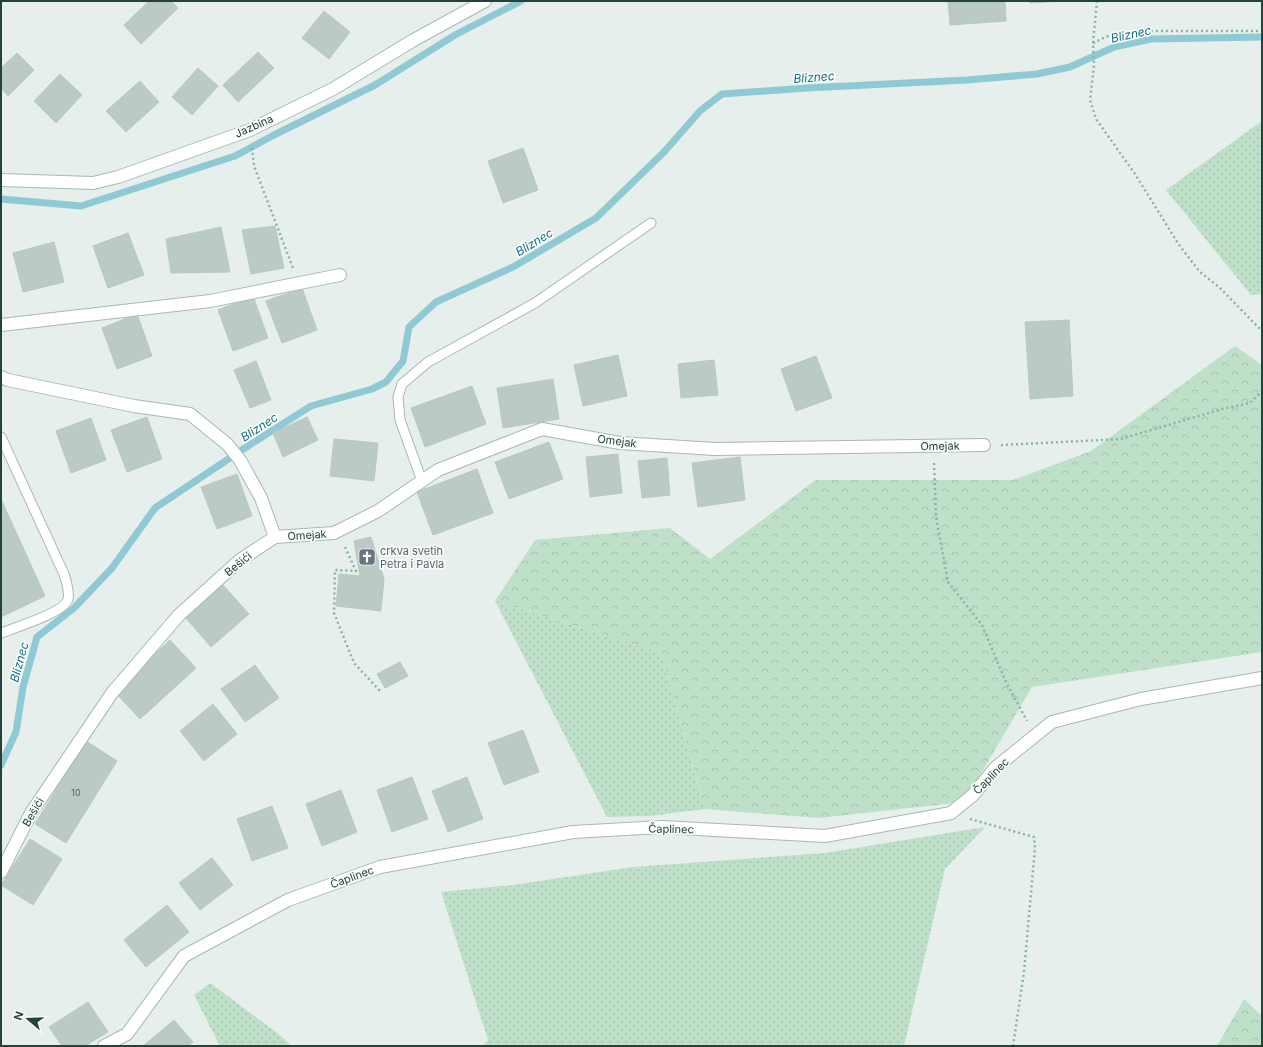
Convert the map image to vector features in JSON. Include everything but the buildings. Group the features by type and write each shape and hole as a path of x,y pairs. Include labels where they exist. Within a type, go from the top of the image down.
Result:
{"street":[{"name":"Jazbina","path":"1,180 93,183 118,177 250,130 332,89 412,41 485,1"},
{"path":"1,325 210,301 340,275"},
{"path":"1,376 8,380 134,406 190,414 227,444 240,460 262,498 275,537"},
{"name":"Omejak","path":"275,537 334,533 378,511 438,470 542,429 620,443 716,449 984,445"},
{"name":"Bešići","path":"1,872 31,813 112,693 179,615 240,560 275,537"},
{"name":"Čaplinec","path":"104,1046 127,1034 184,956 288,900 380,867 573,832 662,827 824,836 951,813 974,795 995,768 1052,722 1134,701 1262,678"}],"lane":[{"path":"422,481 400,420 398,397 402,384 428,362 535,303 651,223"},
{"path":"1,437 64,574 69,598 66,604 55,612 1,633"}],"path":[{"path":"1096,1 1093,43 1094,66 1090,100 1096,119 1135,174 1179,245 1200,272 1219,287 1262,331"},
{"path":"1093,43 1110,35 1136,31 1262,31"},
{"path":"252,157 254,166 299,284"},
{"path":"984,445 1121,439 1222,409 1250,403 1262,391"},
{"path":"933,446 936,518 948,582 982,625 1006,682 1035,736"},
{"path":"337,531 356,571 334,570 334,613 354,663 381,692"},
{"path":"951,813 1034,837 1035,848 1024,972 1013,1046"}],"green space":[{"path":"1262,121 1262,294 1251,295 1166,190"},
{"path":"1235,346 1262,365 1262,652 1032,687 964,802 819,818 705,809 661,653 495,601 535,540 670,528 710,559 816,480 1013,480 1091,451"},
{"path":"495,601 661,653 705,809 650,816 607,817"},
{"path":"985,827 945,869 904,1046 482,1046 488,1040 441,892 513,885 633,867 825,853"},
{"path":"210,983 280,1035 291,1046 220,1046 194,995"},
{"path":"1244,999 1262,1016 1262,1046 1217,1046"}],"waterway":[{"path":"1,199 81,206 235,156 375,85 455,35 521,1"},
{"name":"Bliznec","path":"1,765 16,732 23,687 37,637 74,608 112,568 155,508 311,406 372,389 386,382 403,361 409,327 436,302 513,267 596,218 664,152 700,111 722,94 967,80 1037,74 1070,67 1114,47 1151,39 1262,37"}],"place":[{"name":"crkva svetih Petra i Pavla","path":"367,557"}]}
